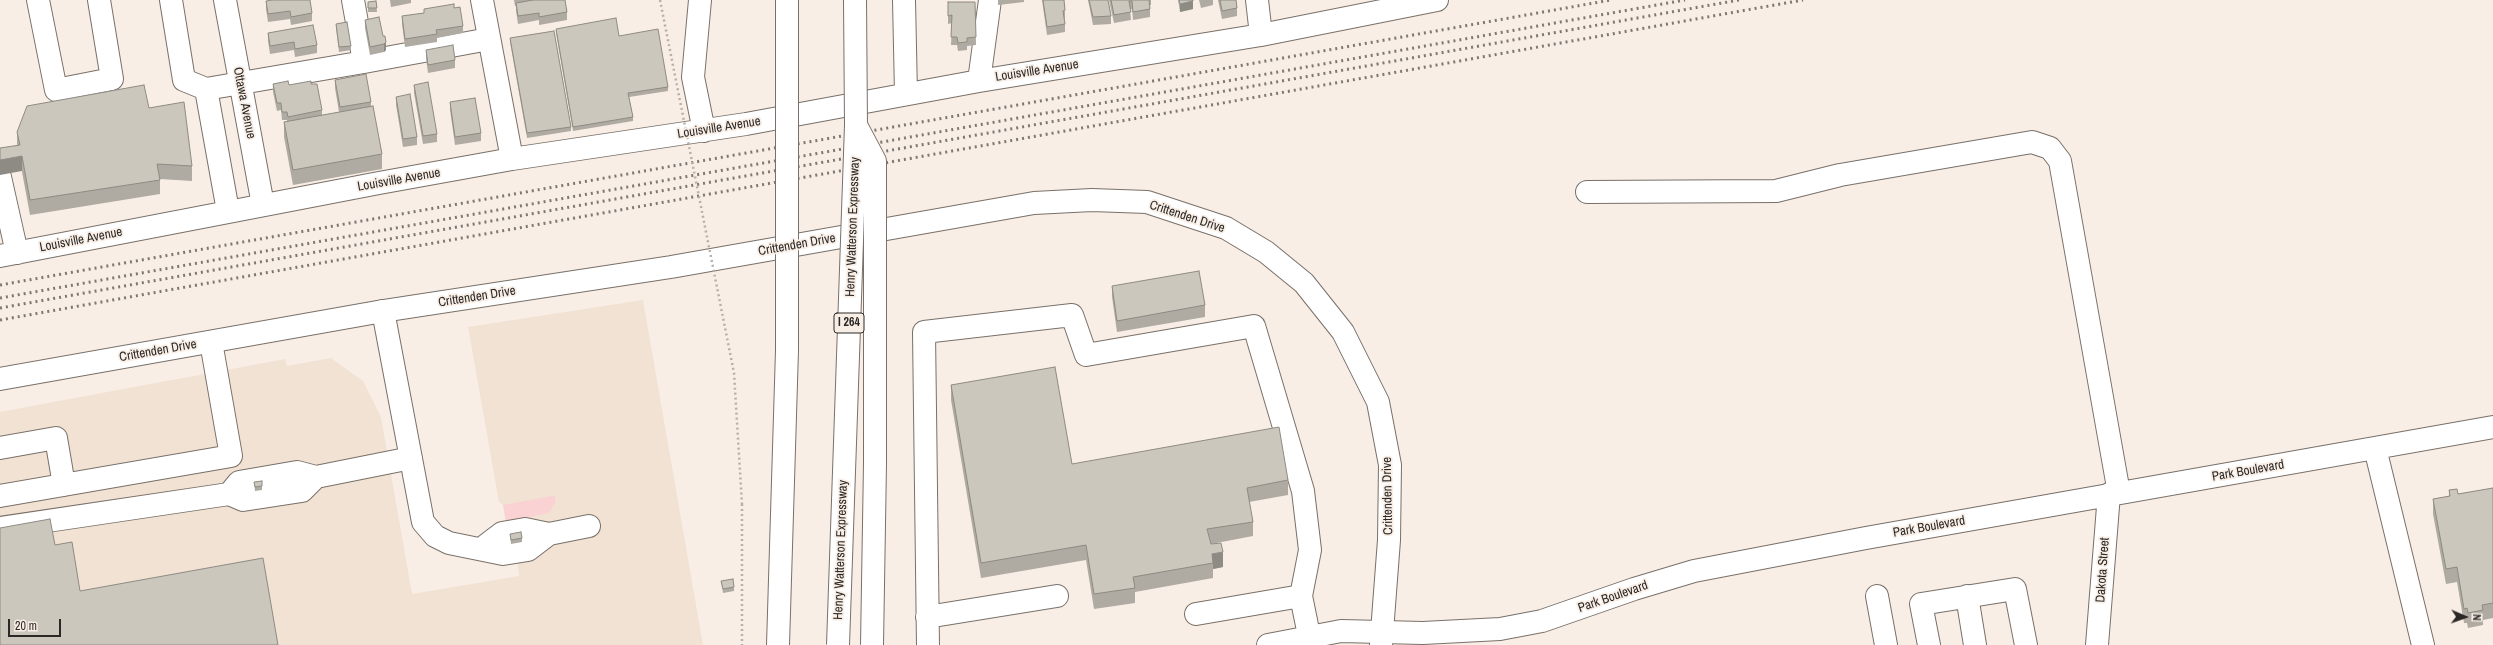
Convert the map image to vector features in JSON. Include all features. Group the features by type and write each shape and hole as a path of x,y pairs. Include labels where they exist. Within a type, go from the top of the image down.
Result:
{"main road":[{"path":"38,0 56,90 112,79 99,0"},
{"path":"171,0 184,80 206,89 489,39"},
{"name":"Ottawa Avenue","path":"225,0 263,205"},
{"path":"353,0 364,62"},
{"path":"482,0 512,159"},
{"path":"700,0 693,77 704,131"},
{"path":"778,645 787,350 787,0"},
{"name":"Henry Watterson Expressway","path":"838,645 856,125 855,0"},
{"path":"904,0 906,94"},
{"path":"979,80 990,0"},
{"path":"1257,0 1261,35"},
{"name":"Louisville Avenue","path":"8,254 228,211 512,159 704,131 979,80 1261,35 1437,0"},
{"path":"206,89 228,211"},
{"path":"856,125 875,161 876,455 872,645"},
{"name":"Dakota Street","path":"1587,192 1776,191 1840,175 2032,142 2050,148 2060,161 2114,494 2097,645"},
{"path":"0,177 8,254"},
{"name":"Crittenden Drive","path":"0,379 383,311 671,267 1034,203 1092,200 1147,202 1188,214 1226,228 1253,244 1304,283 1343,332 1378,402 1390,465 1391,495 1382,638"},
{"path":"383,311 423,522 434,536 449,543 481,549 502,534 525,529 549,534 589,526"},
{"path":"928,645 924,332 1072,315 1086,355 1254,326 1303,491 1310,550 1301,596 1310,641"},
{"path":"0,496 231,456 211,342"},
{"name":"Park Boulevard","path":"1268,645 1310,641 1341,631 1382,638 1500,629 1542,621 1634,589 1694,571 2114,494 2493,427"},
{"path":"0,448 56,438 64,485"},
{"path":"2375,448 2423,645"},
{"path":"0,528 229,494 239,482 297,472 316,478 411,458"},
{"path":"1929,645 1921,604 2014,589 2026,645"},
{"path":"927,617 1057,596"},
{"path":"1196,614 1301,596"},
{"path":"1877,596 1886,645"},
{"path":"1967,596 1975,645"}],"path":[{"path":"660,0 734,374 742,504 742,645"}],"shaded area":[{"path":"643,300 703,645 0,645 0,412 285,359 287,366 331,358 363,381 381,417 412,594 519,576 515,543 506,522 503,505 499,502 468,327"},
{"path":"555,496 555,503 549,513 506,522 503,505"}],"building":[{"path":"310,0 312,13 291,17 290,11 268,14 266,1"},
{"path":"533,0 565,0 567,12 539,17 539,13 518,16 516,3"},
{"path":"1043,0 1064,0 1065,10 1063,11 1065,24 1047,27"},
{"path":"1089,0 1108,0 1111,16 1093,17"},
{"path":"1111,0 1149,0 1150,9 1133,12 1132,1 1129,1 1131,12 1114,15"},
{"path":"1179,0 1193,0 1193,1 1180,4"},
{"path":"1220,0 1236,0 1237,8 1222,11"},
{"path":"376,1 377,8 368,8 368,2"},
{"path":"948,2 975,2 976,37 967,38 967,42 958,43 957,37 951,37 952,15 948,16"},
{"path":"454,4 454,8 460,7 463,26 436,30 437,34 405,39 402,16 424,13 424,9"},
{"path":"379,17 383,36 385,36 386,42 384,44 370,47 365,20"},
{"path":"616,18 619,36 658,29 668,87 628,93 633,117 573,127 556,29"},
{"path":"347,22 351,46 339,47 336,24"},
{"path":"313,25 317,45 295,49 294,42 270,46 268,33"},
{"path":"554,31 571,127 527,133 510,38"},
{"path":"453,45 455,60 428,65 426,50"},
{"path":"366,74 371,102 340,107 335,80"},
{"path":"288,81 289,85 311,81 311,84 317,84 322,110 288,117 287,112 282,112 281,103 277,103 273,84"},
{"path":"428,82 437,134 423,136 414,85"},
{"path":"144,85 149,108 184,102 192,166 157,164 160,180 30,200 22,156 0,160 0,148 20,145 17,132 27,106"},
{"path":"410,94 417,137 403,139 396,97"},
{"path":"475,98 481,133 455,137 450,102"},
{"path":"373,106 382,154 293,170 284,122"},
{"path":"1199,271 1205,305 1117,321 1112,286"},
{"path":"1055,367 1072,464 1279,427 1288,480 1247,488 1253,522 1207,529 1211,544 1221,543 1223,552 1212,554 1213,563 1133,577 1135,588 1094,594 1086,545 981,563 951,385"},
{"path":"262,481 262,486 255,487 254,482"},
{"path":"2493,488 2493,603 2482,605 2483,610 2468,613 2467,608 2464,609 2457,567 2446,569 2433,499 2450,496 2449,490 2457,489 2458,494"},
{"path":"50,519 55,545 72,542 80,591 263,558 278,645 0,645 0,528"},
{"path":"521,532 522,538 511,540 510,534"},
{"path":"733,579 734,587 723,589 721,581"}],"railway":[{"path":"0,285 1611,0"},
{"path":"0,298 1685,0"},
{"path":"0,308 1739,0"},
{"path":"0,320 1803,0"}]}
